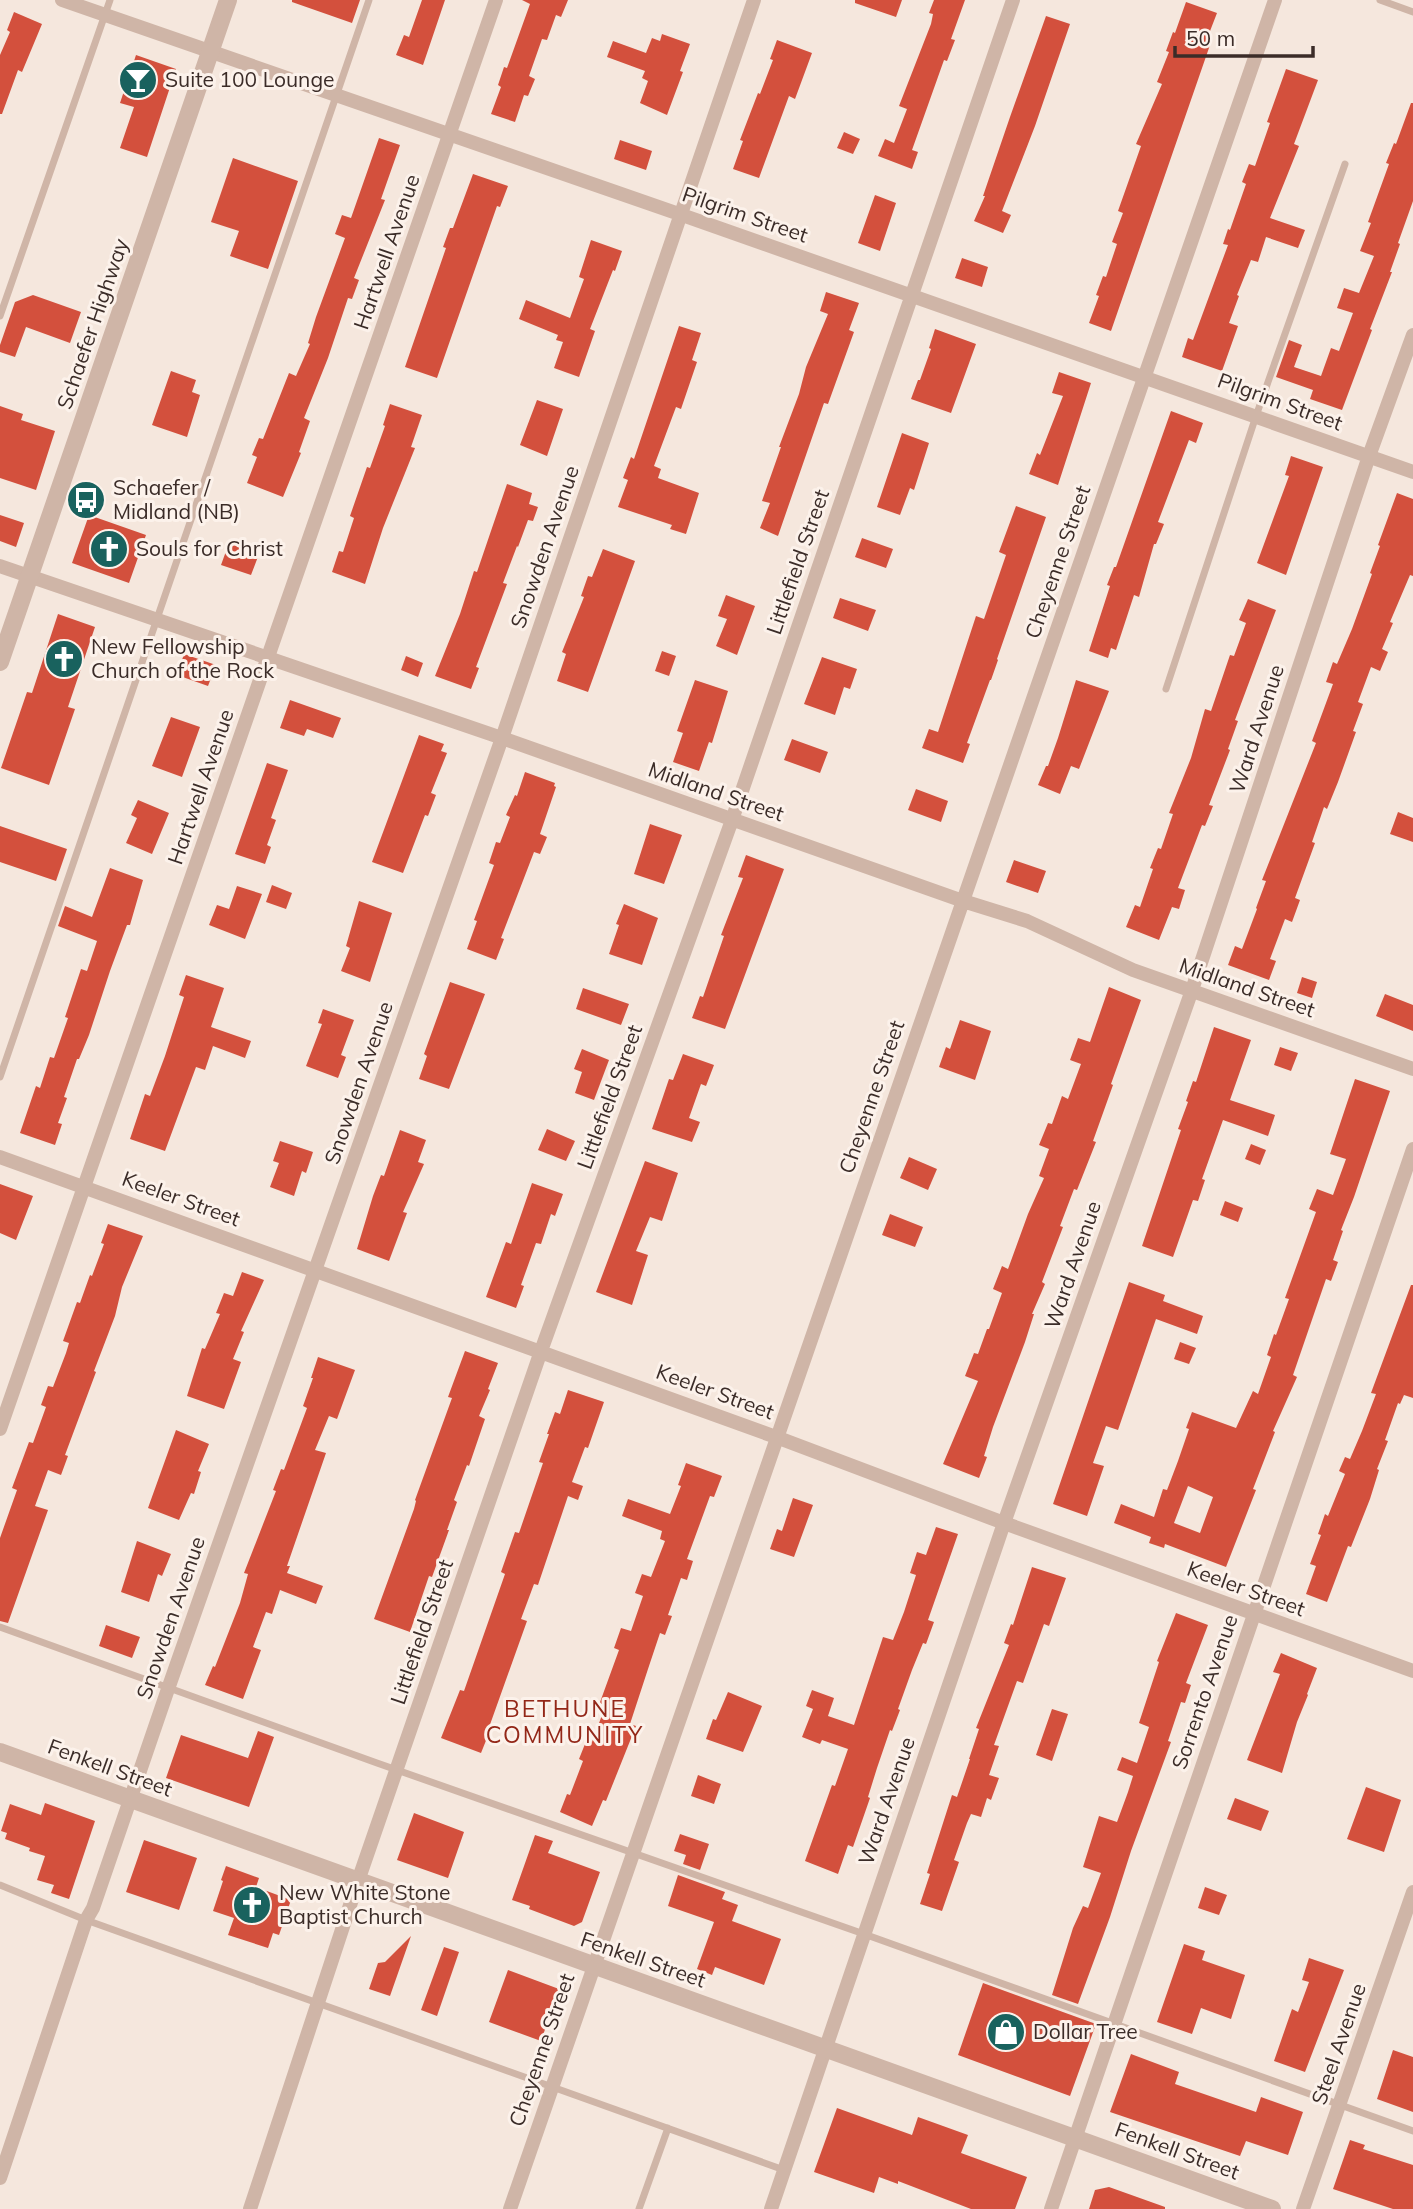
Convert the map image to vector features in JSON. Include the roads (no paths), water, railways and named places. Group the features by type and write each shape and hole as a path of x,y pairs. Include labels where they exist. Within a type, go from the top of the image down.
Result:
{"street":[{"name":"Pilgrim Street","path":"62,0 1145,376 1413,472"},
{"name":"Schaefer Highway","path":"0,662 228,0"},
{"name":"Hartwell Avenue","path":"0,1429 496,0"},
{"name":"Snowden Avenue","path":"0,2178 86,1920 93,1908 502,738 754,0"},
{"name":"Littlefield Street","path":"250,2209 358,1881 541,1351 732,820 1013,0"},
{"name":"Cheyenne Street","path":"510,2209 1275,0"},
{"name":"Ward Avenue","path":"771,2209 1004,1523 1192,990 1369,456 1413,335"},
{"name":"Midland Street","path":"0,566 1027,921 1133,970 1413,1069"},
{"name":"Sorrento Avenue","path":"1051,2209 1413,1149"},
{"name":"Keeler Street","path":"0,1157 541,1351 1413,1671"},
{"name":"Fenkell Street","path":"0,1752 1272,2209"},
{"name":"Steel Avenue","path":"1303,2209 1413,1892"}],"lane":[{"path":"0,316 110,0"},
{"path":"0,1077 369,0"},
{"path":"1380,0 1413,12"},
{"path":"1166,690 1256,416 1345,164"},
{"path":"0,1628 1413,2131"},
{"path":"0,1885 86,1920 784,2170"},
{"path":"639,2209 668,2128"}],"place":[{"name":"Suite 100 Lounge","path":"138,80"},
{"name":"Schaefer / Midland (NB)","path":"86,500"},
{"name":"Souls for Christ","path":"109,549"},
{"name":"New Fellowship Church of the Rock","path":"64,659"},
{"name":"New White Stone Baptist Church","path":"252,1905"},
{"name":"Dollar Tree","path":"1006,2032"}],"district":[{"name":"BETHUNE COMMUNITY","path":"565,1722"}]}
